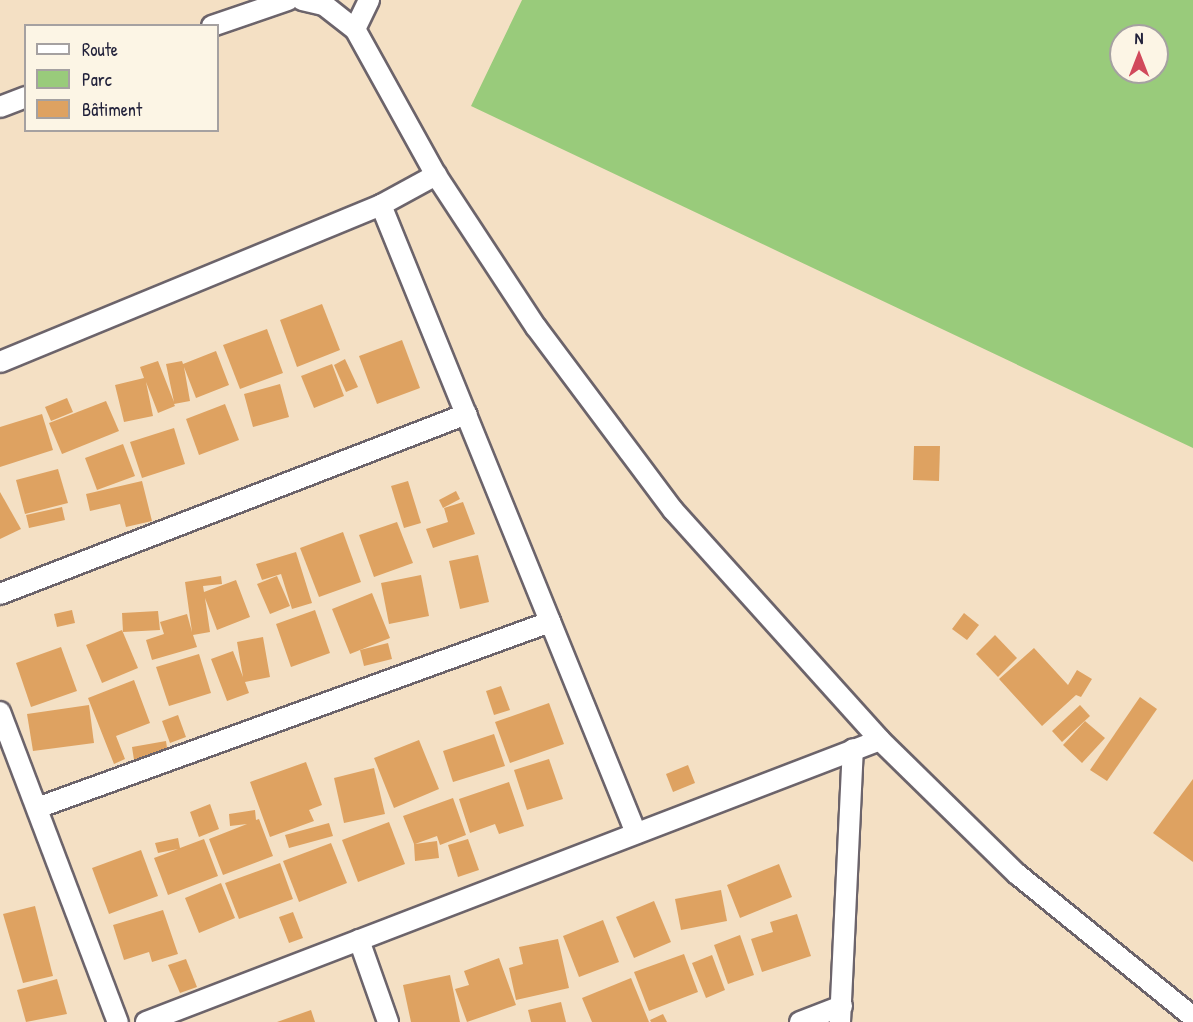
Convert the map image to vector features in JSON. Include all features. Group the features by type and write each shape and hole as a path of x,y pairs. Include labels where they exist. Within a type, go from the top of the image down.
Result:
{"street":[{"path":"218,24 288,0"},
{"path":"302,0 323,2 355,29 436,176 536,327 673,510 880,740 1017,874 1193,1017"},
{"path":"355,29 369,0"},
{"path":"0,107 24,98"},
{"path":"0,362 381,205 436,176"},
{"path":"381,205 636,832"},
{"path":"0,594 466,414"},
{"path":"37,808 550,622"},
{"path":"0,712 118,1022"},
{"path":"146,1022 880,740"},
{"path":"800,1022 841,1014 853,749"},
{"path":"359,940 388,1022"}],"green space":[{"path":"522,0 1193,0 1193,448 471,106"}],"building":[{"path":"322,304 340,350 297,367 280,320"},
{"path":"267,329 283,373 240,389 223,345"},
{"path":"402,340 420,388 377,404 359,356"},
{"path":"216,351 229,385 196,398 184,367 190,401 174,404 175,406 158,413 146,382 153,416 124,422 115,385 144,378 140,367 158,361 174,402 166,364 182,361 183,364"},
{"path":"345,359 358,387 346,392 334,365"},
{"path":"332,364 344,396 314,408 301,376"},
{"path":"280,384 289,417 253,427 244,394"},
{"path":"67,398 73,412 51,421 45,407"},
{"path":"106,401 119,431 62,454 49,423"},
{"path":"225,404 239,440 199,455 186,419"},
{"path":"42,414 53,450 0,467 0,427"},
{"path":"174,428 185,464 142,478 130,442"},
{"path":"123,444 135,476 97,490 85,458"},
{"path":"914,446 940,446 939,481 913,480"},
{"path":"58,469 68,503 25,514 16,480"},
{"path":"142,481 152,521 126,527 120,504 90,511 86,494"},
{"path":"408,481 421,523 404,528 391,486"},
{"path":"456,491 460,499 443,508 439,500"},
{"path":"0,492 21,529 0,539"},
{"path":"463,502 475,534 433,548 426,529 448,522 444,508"},
{"path":"62,507 65,520 29,528 26,515"},
{"path":"397,522 413,563 374,577 359,535"},
{"path":"343,532 361,582 319,597 300,548"},
{"path":"296,552 312,603 292,609 281,574 262,580 256,564"},
{"path":"478,555 489,602 460,609 449,561"},
{"path":"421,575 429,616 389,624 381,583"},
{"path":"221,576 222,584 203,586 204,592 236,580 250,617 217,630 205,598 210,632 193,635 197,647 152,660 146,640 164,634 160,622 187,614 192,632 185,582"},
{"path":"277,576 290,606 270,614 257,584"},
{"path":"372,593 390,638 350,654 332,609"},
{"path":"72,610 75,623 57,627 54,614"},
{"path":"315,610 330,653 291,667 276,624"},
{"path":"158,611 160,630 123,632 122,613"},
{"path":"964,613 979,625 967,640 952,629"},
{"path":"122,630 138,668 102,683 86,645"},
{"path":"995,635 1017,658 998,677 976,654"},
{"path":"263,637 270,677 245,682 249,693 227,701 211,659 233,651 243,677 237,642"},
{"path":"388,643 392,659 364,666 360,650"},
{"path":"61,647 77,691 31,707 16,663"},
{"path":"1034,648 1068,685 1077,670 1092,679 1081,697 1076,695 1042,726 999,679"},
{"path":"199,654 211,693 169,706 156,667"},
{"path":"134,680 150,723 116,736 125,759 114,764 88,698"},
{"path":"501,686 510,710 494,715 486,691"},
{"path":"1140,697 1157,709 1107,781 1090,770"},
{"path":"549,703 564,744 510,763 495,722"},
{"path":"89,705 94,743 33,751 27,714"},
{"path":"1080,705 1090,716 1062,742 1052,731"},
{"path":"178,715 186,737 170,743 162,721"},
{"path":"1085,721 1105,738 1082,763 1063,745"},
{"path":"494,734 505,766 453,782 443,751"},
{"path":"419,740 439,789 394,808 374,758"},
{"path":"166,741 168,754 134,760 132,747"},
{"path":"549,759 563,799 527,810 514,770"},
{"path":"306,762 322,805 309,810 314,821 270,837 250,782"},
{"path":"688,765 695,783 673,792 666,774"},
{"path":"374,768 385,814 344,823 334,778"},
{"path":"1193,779 1193,862 1153,833"},
{"path":"509,782 524,826 499,834 495,824 470,833 459,799"},
{"path":"453,798 466,835 440,845 437,836 415,844 437,841 439,858 415,861 414,844 403,816"},
{"path":"210,804 219,829 199,837 190,812"},
{"path":"255,810 256,820 259,819 273,856 223,875 209,839 247,824 230,826 229,814"},
{"path":"389,822 405,864 358,882 342,840"},
{"path":"329,823 333,836 289,848 285,835"},
{"path":"178,838 180,848 204,839 218,876 168,895 154,858 178,849 158,853 155,843"},
{"path":"468,839 479,870 458,877 448,845"},
{"path":"331,843 347,883 299,902 283,861"},
{"path":"141,850 158,896 109,914 92,868"},
{"path":"280,863 293,899 239,919 225,883"},
{"path":"779,864 792,897 740,918 727,885"},
{"path":"221,883 235,918 199,933 185,898"},
{"path":"721,890 727,921 681,930 675,899"},
{"path":"654,901 671,942 634,958 616,917"},
{"path":"35,906 53,976 23,983 3,914"},
{"path":"163,910 178,954 152,962 149,952 124,960 113,925"},
{"path":"293,912 303,938 289,943 279,917"},
{"path":"797,914 811,956 762,972 751,939 773,932 770,922"},
{"path":"603,920 619,962 579,977 563,936"},
{"path":"740,935 754,975 728,984 714,945"},
{"path":"558,939 569,988 516,1000 509,968 523,964 519,947"},
{"path":"684,954 698,992 649,1011 634,972"},
{"path":"712,955 725,990 706,998 692,963"},
{"path":"499,958 516,1005 467,1022 455,989 469,985 464,971"},
{"path":"186,959 197,987 180,993 168,965"},
{"path":"450,975 460,1022 411,1022 403,985"},
{"path":"631,978 649,1022 592,1022 582,998"},
{"path":"57,979 67,1014 26,1022 17,990"},
{"path":"561,1002 566,1022 531,1022 528,1010"},
{"path":"311,1010 315,1022 277,1022"},
{"path":"663,1014 667,1022 651,1022 650,1020"}]}
